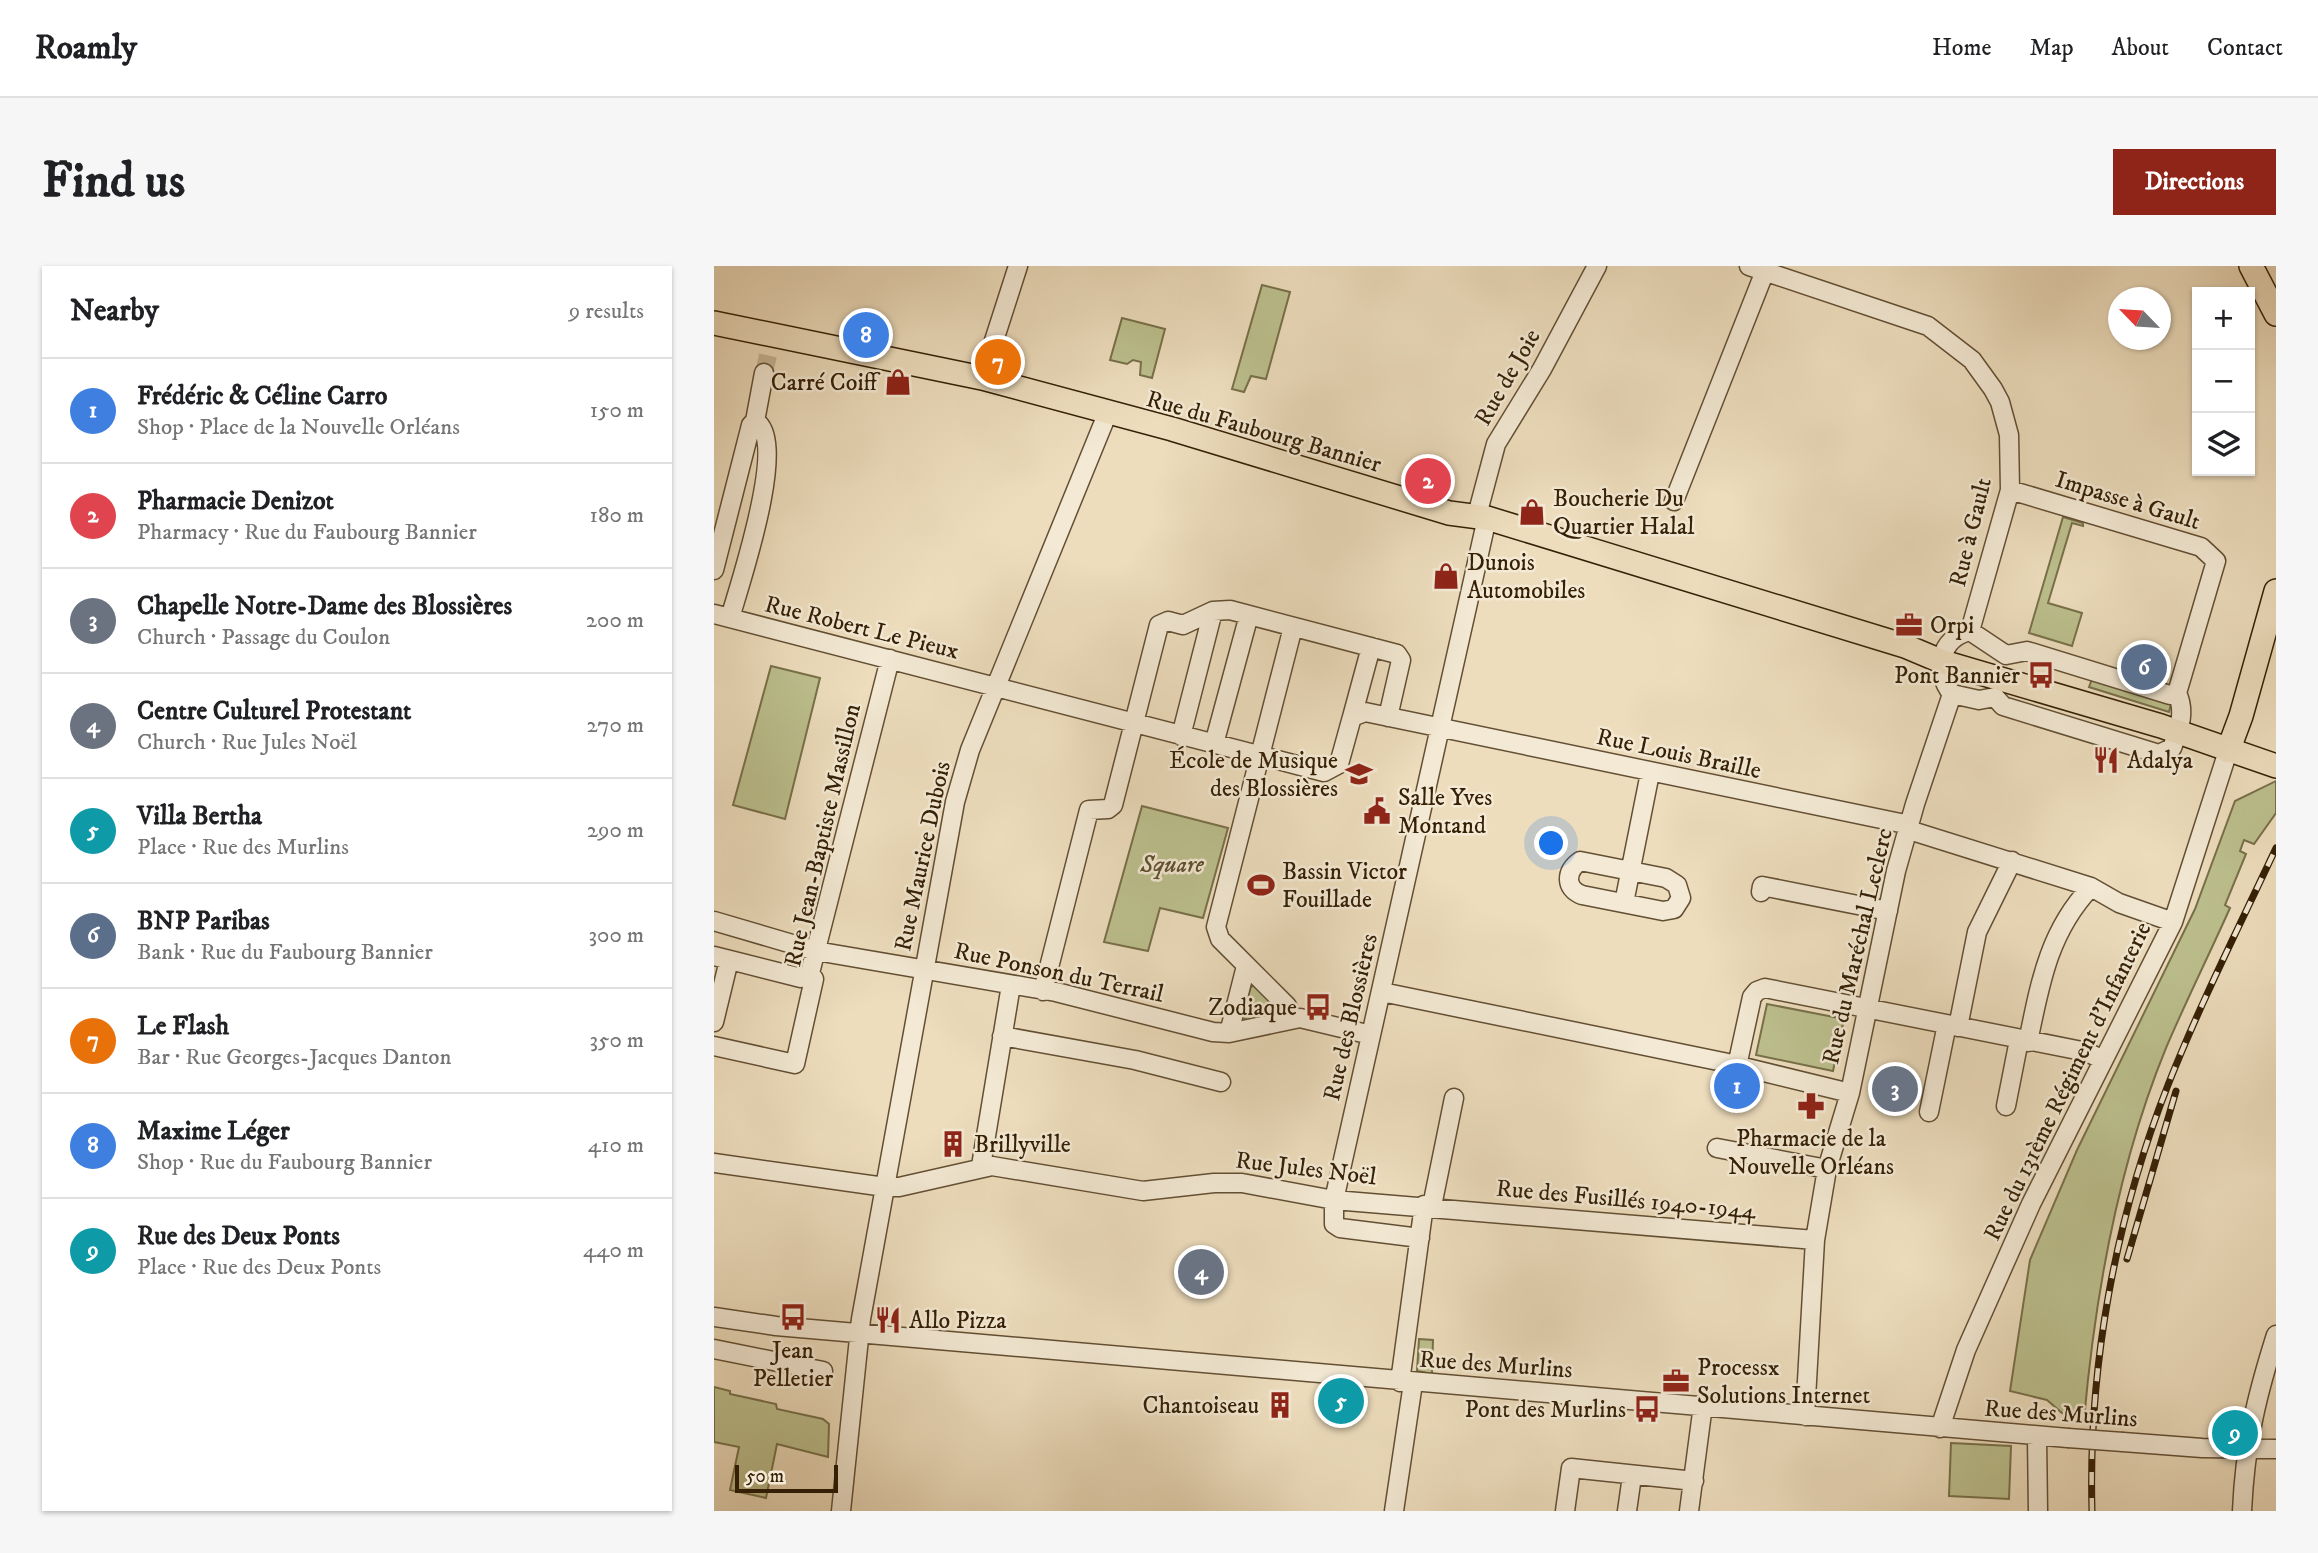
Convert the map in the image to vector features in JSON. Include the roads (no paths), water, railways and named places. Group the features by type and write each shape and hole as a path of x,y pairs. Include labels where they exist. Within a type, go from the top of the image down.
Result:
{"main road":[{"path":"2251,266 2276,314"},
{"path":"2265,266 2276,282"},
{"name":"Rue du Faubourg Bannier","path":"714,323 771,343 982,378 1108,412 1482,519 2179,727 2276,765"},
{"path":"2230,745 2276,591"},
{"name":"Rue du Faubourg Bannier","path":"2230,745 2276,754"}],"street":[{"path":"982,378 1018,266"},
{"name":"Rue de Joie","path":"1482,519 1496,444 1542,369 1597,266"},
{"path":"1674,501 1757,269"},
{"name":"Rue à Gault","path":"1757,269 1928,326 1972,360 2000,402 2009,435 2010,490 1970,631"},
{"path":"714,570 751,425 755,421 764,373"},
{"name":"Rue Maurice Dubois","path":"841,1511 860,1332 923,968 955,802 970,750 1108,412"},
{"path":"722,616 769,462 761,426 755,421"},
{"name":"Impasse à Gault","path":"2010,490 2202,547 2213,556 2216,561 2177,693"},
{"name":"Rue des Blossières","path":"1334,1200 1382,992 1482,519"},
{"path":"1043,991 1089,810 1094,807 1108,809 1113,805 1159,625 1168,621 1183,625 1213,611 1230,610 1401,657 1388,717"},
{"path":"1181,736 1213,611"},
{"path":"1214,744 1249,615"},
{"name":"Rue Robert Le Pieux","path":"722,616 1324,772 1333,770 1339,764 1352,716"},
{"path":"1293,627 1216,928 1220,939 1287,1006 1292,1019 1305,1019 1371,1035"},
{"path":"1952,694 1942,682 1940,671 1950,641 1959,634 1970,631"},
{"name":"Rue du Faubourg Bannier","path":"1970,631 2001,676"},
{"path":"1352,716 1371,647"},
{"name":"Rue du Faubourg Bannier","path":"1952,694 1979,700 2027,651 2170,695 2177,693"},
{"name":"Rue Jean-Baptiste Massillon","path":"714,1046 795,1064 814,979 810,973 890,659"},
{"path":"2177,693 2182,705 2179,727"},
{"name":"Rue du Maréchal Leclerc","path":"1805,1416 1815,1240 1827,1169 1850,1093 1888,911 1909,827 1952,694"},
{"name":"Rue Louis Braille","path":"1352,716 1364,712 1909,827 2091,887 2119,903 2173,922"},
{"name":"Rue du 131ème Régiment d'Infanterie","path":"1940,1428 1966,1350 2007,1259 2173,922 2230,745"},
{"path":"1624,903 1650,773"},
{"path":"1929,1112 1977,932 2012,860"},
{"path":"1580,861 1672,881 1681,891 1681,898 1674,909 1668,911 1624,903 1576,892 1571,887 1569,874 1580,861"},
{"path":"1761,892 1762,886 1888,911"},
{"path":"2006,1106 2054,938 2075,904 2091,887"},
{"name":"Rue Ponson du Terrail","path":"714,921 816,951 1043,991 1229,1033 1292,1019"},
{"path":"714,1023 722,958 801,978 810,973"},
{"path":"1229,1033 1246,966"},
{"path":"981,1166 1011,985"},
{"path":"1737,1066 1752,998 1757,990 1765,988 2087,1052 2104,1060"},
{"path":"1382,992 1737,1066 1850,1093"},
{"path":"1002,1036 1135,1060 1221,1082"},
{"path":"1394,1511 1420,1238 1454,1098"},
{"path":"1717,1148 1827,1169"},
{"name":"Rue Jules Noël","path":"714,1163 899,1187 981,1166 1143,1191 1214,1182 1242,1183 1334,1200 1428,1206"},
{"path":"1334,1200 1334,1224 1340,1228 1420,1238"},
{"name":"Rue des Fusillés 1940-1944","path":"1428,1206 1815,1240"},
{"name":"Rue des Murlins","path":"714,1317 1406,1382 1703,1405 2037,1437 2276,1449"},
{"path":"2242,1511 2246,1449 2254,1406 2276,1335"},
{"path":"714,1349 823,1371"},
{"path":"1689,1511 1703,1405"},
{"path":"2037,1437 2038,1511"},
{"path":"1564,1511 1571,1468 1694,1481"},
{"path":"1627,1511 1632,1476"}],"tunnel":[{"path":"764,373 769,351"}],"railway":[{"path":"2092,1511 2092,1457 2100,1349 2133,1188 2149,1136 2180,1055 2276,848"},
{"path":"2127,1259 2176,1091"}],"place":[{"name":"Maxime Léger","path":"866,335"},
{"name":"Le Flash","path":"998,362"},
{"name":"Carré Coiff","path":"898,382"},
{"name":"Pharmacie Denizot","path":"1428,481"},
{"name":"Boucherie Du Quartier Halal","path":"1532,512"},
{"name":"Dunois Automobiles","path":"1446,576"},
{"name":"Orpi","path":"1909,625"},
{"name":"BNP Paribas","path":"2144,667"},
{"name":"Pont Bannier","path":"2041,675"},
{"name":"Adalya","path":"2106,760"},
{"name":"École de Musique des Blossières","path":"1359,774"},
{"name":"Salle Yves Montand","path":"1377,811"},
{"name":"Bassin Victor Fouillade","path":"1261,885"},
{"name":"Zodiaque","path":"1318,1007"},
{"name":"Frédéric & Céline Carro","path":"1737,1086"},
{"name":"Chapelle Notre-Dame des Blossières","path":"1895,1089"},
{"name":"Pharmacie de la Nouvelle Orléans","path":"1811,1106"},
{"name":"Brillyville","path":"953,1144"},
{"name":"Centre Culturel Protestant","path":"1201,1272"},
{"name":"Jean Pelletier","path":"793,1317"},
{"name":"Allo Pizza","path":"888,1320"},
{"name":"Processx Solutions Internet","path":"1676,1381"},
{"name":"Villa Bertha","path":"1341,1401"},
{"name":"Chantoiseau","path":"1280,1405"},
{"name":"Pont des Murlins","path":"1647,1409"},
{"name":"Rue des Deux Ponts","path":"2235,1433"}],"park label":[{"name":"Square","path":"1172,864"}]}
